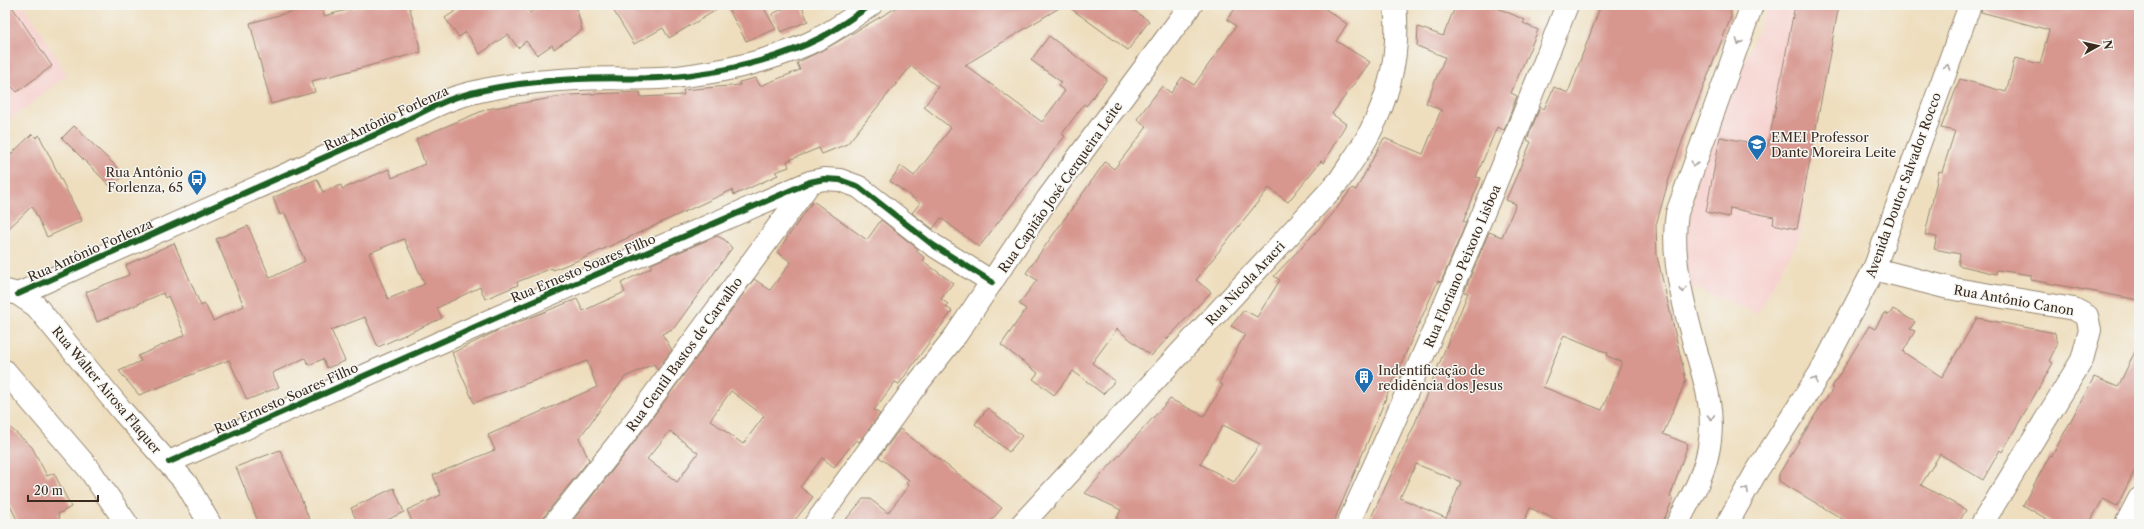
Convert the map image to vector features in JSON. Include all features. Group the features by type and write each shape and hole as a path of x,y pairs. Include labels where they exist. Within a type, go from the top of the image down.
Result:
{"street":[{"name":"Rua Antônio Forlenza","path":"11,292 203,213 397,125 430,108 458,97 494,89 548,82 576,79 697,75 734,67 776,55 819,38 870,5"},
{"name":"Rua Capitão José Cerqueira Leite","path":"815,524 911,392 956,335 1048,198 1191,5"},
{"name":"Rua Nicola Aracri","path":"1022,524 1339,181 1370,132 1390,82 1396,58 1397,21 1395,5"},
{"name":"Rua Floriano Peixoto Lisboa","path":"1348,524 1415,377 1524,116 1567,5"},
{"path":"1677,524 1693,495 1704,464 1710,440 1711,413 1685,305 1679,270 1675,229 1677,213 1752,5"},
{"name":"Avenida Doutor Salvador Rocco","path":"1727,524 1755,474 1820,373 1874,269 1970,5"},
{"name":"Rua Ernesto Soares Filho","path":"169,462 484,323 810,182 824,179 840,180 859,187 933,245 992,282"},
{"name":"Rua Gentil Bastos de Carvalho","path":"554,524 620,441 810,182"},
{"name":"Rua Antônio Canon","path":"1874,269 1950,288 2074,309 2086,316 2090,330 2082,360 1982,524"},
{"name":"Rua Walter Airosa Flaquer","path":"11,292 36,306 123,412 169,462 186,483 210,524"},
{"path":"5,371 89,469 127,524"},
{"path":"2126,524 2139,499"}],"shaded area":[{"path":"5,5 24,5 67,75 5,124"},
{"name":"EMEI Professor Dante Moreira Leite","path":"1769,5 1835,5 1799,239 1757,314 1686,285 1688,232 1696,181 1710,141"}],"building":[{"path":"5,5 11,5 52,66 17,92 5,80"},
{"path":"316,5 321,5 324,16 366,5 409,5 421,52 312,81 315,92 271,104 250,23"},
{"path":"464,5 524,5 530,13 542,5 576,5 582,30 554,49 552,45 537,55 526,41 518,48 508,34 480,54 466,32 459,37 445,18"},
{"path":"610,5 725,5 669,38 663,28 634,44"},
{"path":"726,5 762,5 776,29 746,41"},
{"path":"791,5 801,5 808,21 781,32 772,14"},
{"path":"901,5 1064,5 965,65 1042,122 1065,91 1058,86 1061,82 1031,60 1049,36 1107,79 1086,106 1084,104 1062,134 1065,136 979,247 941,218 933,229 912,213 920,203 890,181 901,166 914,176 951,128 924,107 938,87 911,66 847,144 822,154 819,148 787,161 789,167 775,172 778,175 734,195 732,190 584,258 553,270 552,268 517,282 518,285 485,299 480,287 437,308 442,318 378,347 365,317 331,330 345,361 327,368 323,359 309,365 305,358 272,373 279,387 247,400 229,360 139,395 119,371 141,361 138,356 185,335 168,296 165,298 163,293 97,322 86,292 129,275 126,265 174,243 201,306 205,304 213,321 244,306 216,239 248,226 270,278 305,261 285,213 280,215 273,198 277,196 317,179 323,192 341,185 342,189 389,169 392,178 425,164 416,139 487,109 570,95 640,92 641,97 684,95 683,90 740,85 739,82 756,78 760,86 800,70 797,63 832,45","holes":["404,239 425,284 388,299 369,253"]},
{"path":"1066,5 1126,5 1149,21 1128,50"},
{"path":"1238,5 1320,5 1347,24 1336,41 1370,62 1332,114 1346,124 1323,163 1321,161 1288,202 1269,188 1196,280 1211,292 1151,356 1117,329 1092,363 1115,381 1103,394 1073,371 1054,395 1033,379 1038,373 1001,345 1026,309 1019,304 1037,280 1026,273 1105,162 1114,169 1147,127 1137,119 1162,86 1171,93 1182,77 1194,85 1236,26 1227,19"},
{"path":"1456,5 1491,5 1525,20 1523,23 1538,30 1511,93 1517,96 1504,130 1497,127 1476,177 1481,178 1463,222 1466,223 1441,282 1438,281 1391,386 1333,524 1114,524 1121,510 1085,493 1170,399 1204,416 1223,385 1219,383 1245,334 1231,326 1244,310 1257,317 1280,280 1274,276 1331,216 1352,188 1356,190 1384,138 1423,154 1441,110 1426,103 1445,57 1417,46 1418,27 1443,36","holes":["1223,425 1260,444 1234,482 1200,464"]},
{"path":"1601,5 1731,5 1731,17 1684,136 1669,179 1656,225 1657,256 1686,380 1663,434 1688,444 1670,497 1673,499 1662,524 1566,524 1530,508 1523,524 1368,524 1413,428 1468,293 1464,292 1489,232 1502,237 1516,204 1506,200 1531,142 1527,140 1540,107 1544,109 1554,87 1568,93","holes":["1564,335 1608,353 1607,356 1622,362 1602,410 1543,387","1416,464 1461,482 1446,518 1400,498"]},
{"path":"1795,5 1839,5 1797,229 1773,224 1774,217 1730,208 1729,217 1706,212 1720,137 1768,146"},
{"path":"1982,5 2139,5 2139,300 2031,280 2031,275 1997,270 1996,274 1958,265 1960,254 1934,249 1937,237 1925,235 1939,171 1942,172 1955,131 1941,128 1960,79 2006,92 2015,58 2040,64 2049,30 1981,12"},
{"path":"74,126 125,175 111,187 62,138"},
{"path":"32,134 36,138 39,135 82,221 47,237 32,206 5,232 5,160"},
{"path":"813,201 867,240 881,220 918,249 916,251 925,258 923,261 953,283 941,299 948,304 946,307 952,311 899,384 895,382 874,410 880,414 859,442 856,440 834,467 822,458 800,487 813,497 792,524 570,524 630,448 754,279 770,290 791,262 777,252","holes":["731,391 764,416 743,444 710,420","670,431 698,453 677,482 647,459"]},
{"path":"717,236 725,240 732,248 674,328 662,334 672,350 657,370 654,364 625,377 579,438 589,460 544,516 542,524 413,524 407,510 441,495 433,475 495,450 488,435 597,387 587,361 474,403 452,353 501,329 577,299 583,311 625,292 621,283 651,268 651,264"},
{"path":"1893,309 1915,322 1910,329 1915,331 1903,352 1942,377 1977,318 2055,333 2057,345 2049,361 2053,363 2002,452 2000,450 1983,480 1940,454 1921,485 1966,510 1958,524 1851,524 1779,481 1779,474 1822,404 1834,388 1832,387 1869,326 1875,329 1884,313 1889,315"},
{"path":"2139,343 2139,462 2117,506 2103,499 2089,524 2055,524 2023,505 2050,455 2052,456 2094,377 2118,387"},
{"path":"988,408 1022,436 1009,452 975,424"},
{"path":"5,423 32,447 47,476 54,473 71,507 58,514 60,518 50,524 19,524 5,495"},
{"path":"900,429 1002,508 988,524 842,524 863,499 870,499 888,513 909,485 906,483 909,480 879,457"},
{"path":"280,450 311,524 259,524 236,467"},
{"path":"394,488 404,512 378,524 358,524 351,508"}],"cycle path":[{"path":"18,294 397,125 434,106 457,97 486,89 532,82 592,78 653,78 683,76 729,69 760,61 806,45 833,31 871,5"},
{"path":"169,462 484,323 810,182 824,179 840,180 859,187 933,245 992,282"}],"place":[{"name":"EMEI Professor Dante Moreira Leite","path":"1757,161"},
{"name":"Rua Antônio Forlenza, 65","path":"197,196"},
{"name":"Indentificação de redidẽncia dos Jesus","path":"1364,394"}]}
